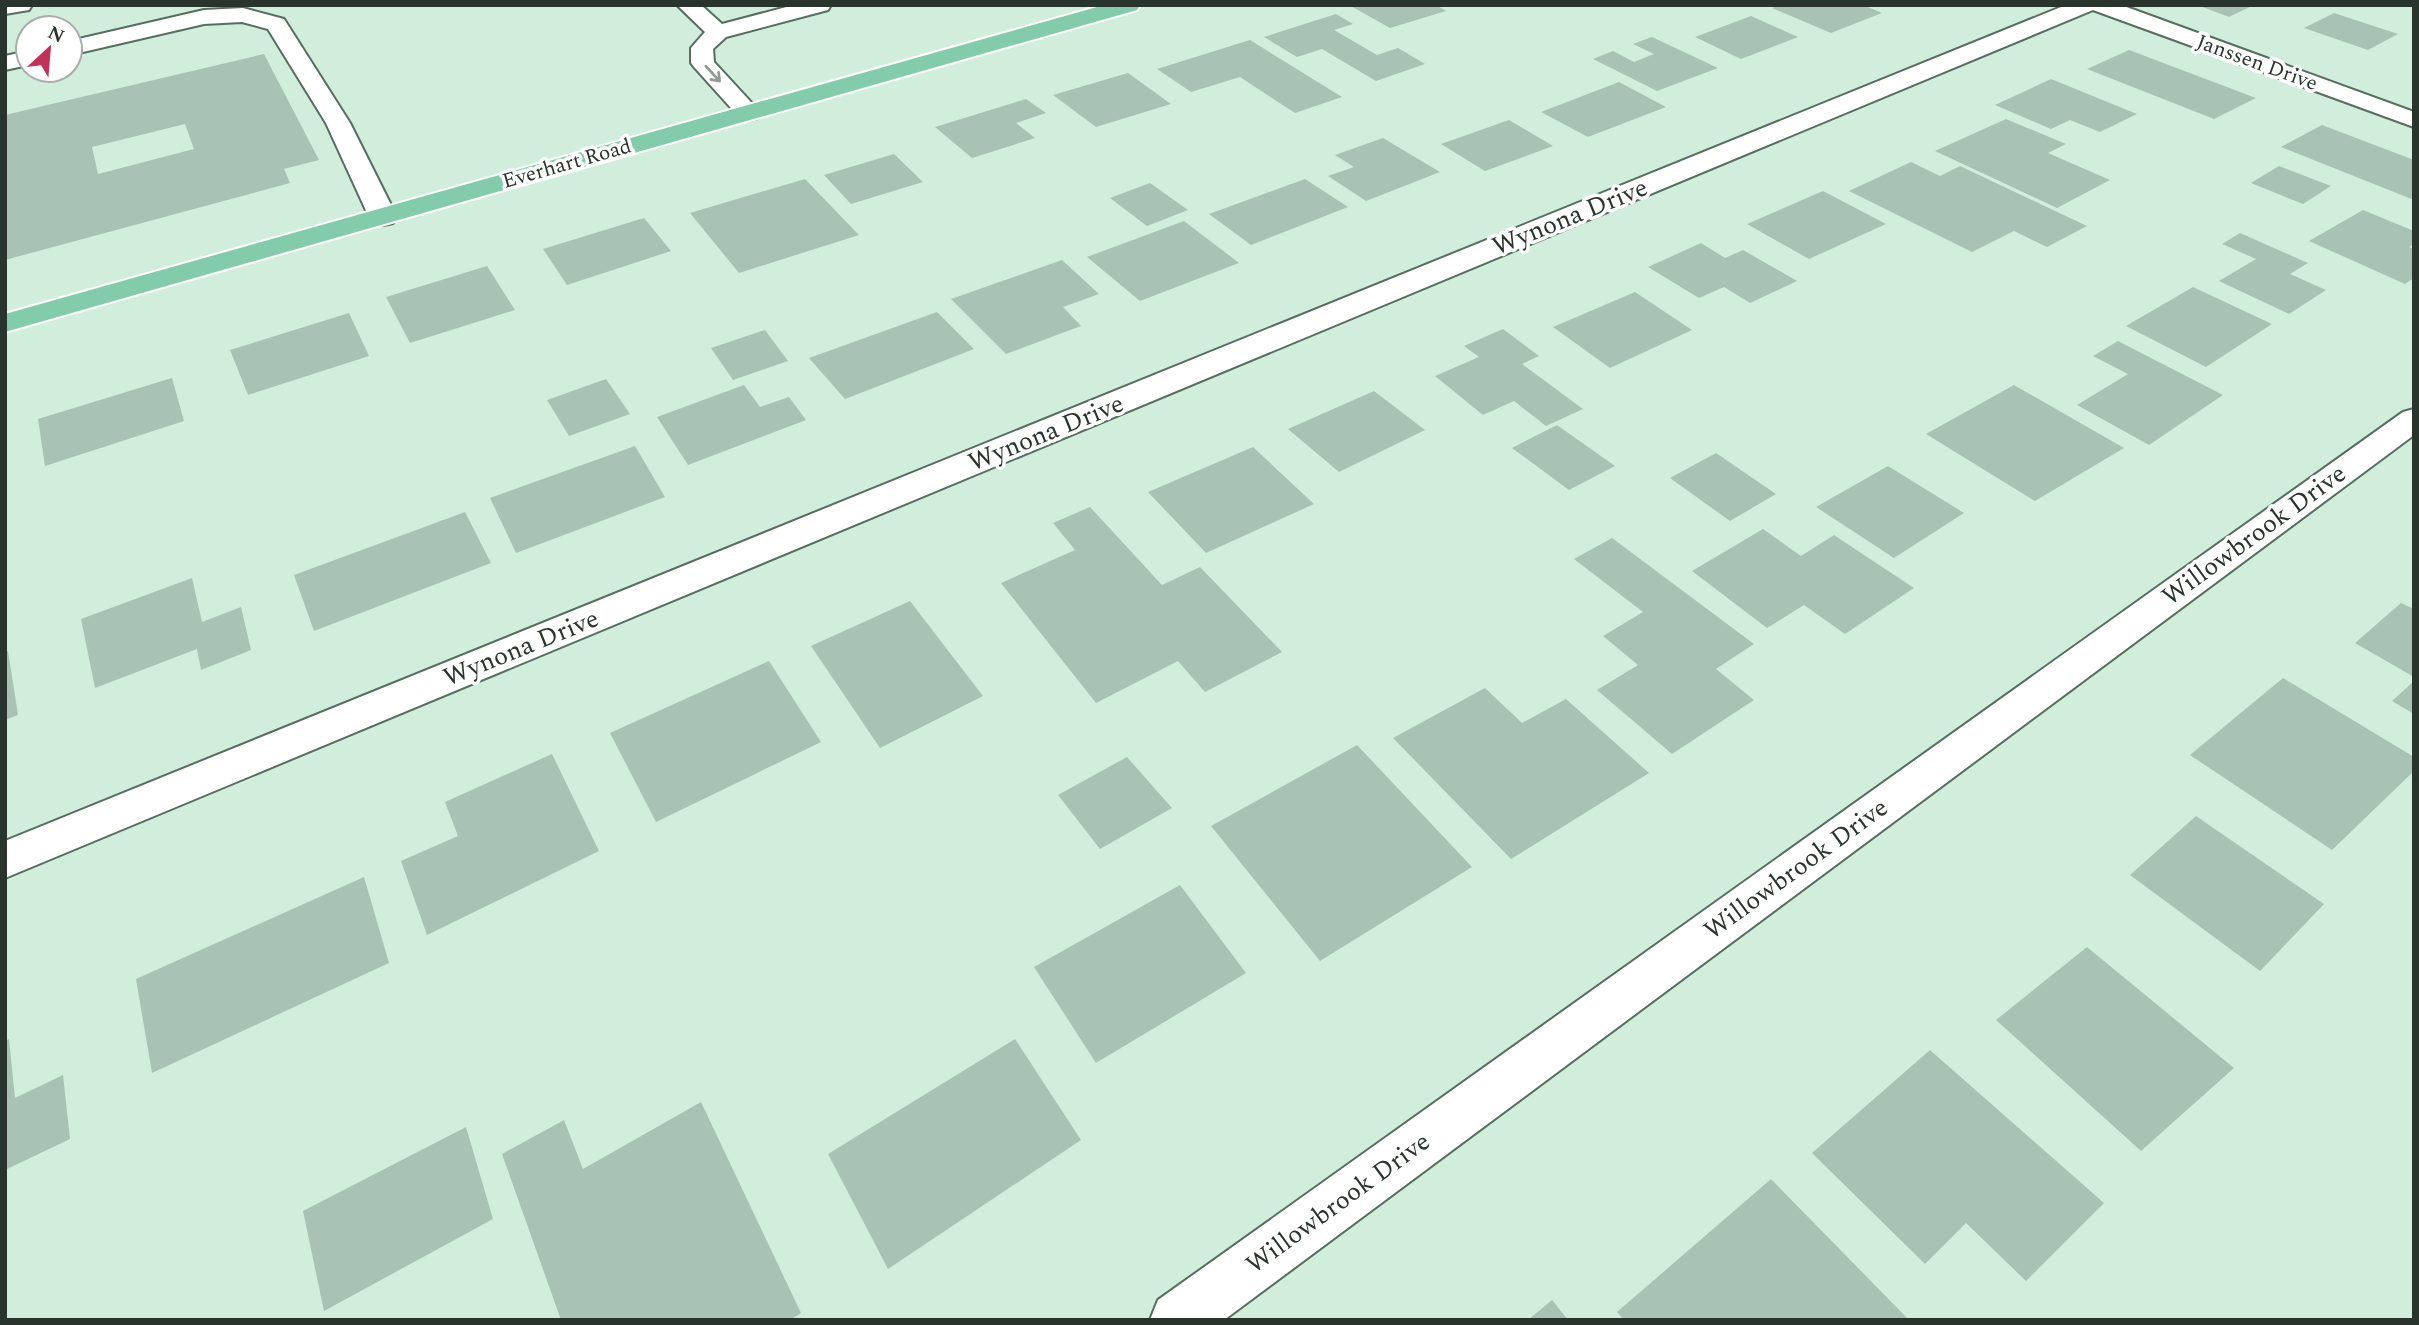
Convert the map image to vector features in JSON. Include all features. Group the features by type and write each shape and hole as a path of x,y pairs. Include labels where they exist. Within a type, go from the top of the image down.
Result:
{"main road":[{"name":"Everhart Road","path":"5,323 1129,5"}],"street":[{"path":"5,9 21,5"},
{"path":"688,5 718,32"},
{"path":"749,113 703,63 702,48 718,32 820,5"},
{"name":"Wynona Drive","path":"5,860 2086,5"},
{"name":"Janssen Drive","path":"2100,5 2414,120"},
{"path":"84,45 205,17 243,15 276,24 338,123 383,216"},
{"name":"Willowbrook Drive","path":"1178,1320 2414,419"}],"building":[{"path":"1349,5 1436,5 1446,11 1390,28"},
{"path":"1779,5 1863,5 1882,13 1831,33 1772,8"},
{"path":"2197,5 2254,5 2229,17"},
{"path":"2334,13 2398,34 2368,50 2304,28"},
{"path":"1336,14 1353,24 1334,30 1377,55 1398,48 1425,64 1376,81 1322,49 1297,57 1264,37"},
{"path":"1751,16 1798,37 1741,59 1695,37"},
{"path":"1652,37 1718,68 1657,91 1593,59 1613,51 1634,62 1654,54 1633,44"},
{"path":"1250,40 1342,97 1295,113 1240,77 1191,92 1157,69"},
{"path":"2129,50 2256,98 2214,119 2087,69"},
{"path":"264,54 319,160 284,169 290,183 5,260 5,115","holes":["185,124 194,149 98,174 92,147"]},
{"path":"1128,73 1171,104 1096,127 1053,95"},
{"path":"2051,79 2137,114 2100,132 2070,120 2051,129 1995,105"},
{"path":"1619,82 1666,107 1588,137 1541,112"},
{"path":"1026,99 1046,113 1016,123 1035,138 972,158 935,127"},
{"path":"2006,119 2066,144 2048,153 2110,180 2057,208 1935,151"},
{"path":"1509,120 1553,146 1485,171 1441,144"},
{"path":"2322,125 2414,160 2414,200 2281,147"},
{"path":"1383,138 1440,172 1366,201 1328,176 1354,167 1335,155"},
{"path":"894,154 923,182 851,204 824,175"},
{"path":"1911,162 1940,176 1960,166 2087,226 2047,247 2014,231 1972,252 1849,191"},
{"path":"2279,166 2331,186 2303,204 2251,183"},
{"path":"805,179 859,235 739,273 690,213"},
{"path":"1305,179 1348,207 1251,245 1209,214"},
{"path":"1150,183 1188,210 1147,226 1110,198"},
{"path":"1823,191 1886,224 1809,259 1747,224"},
{"path":"2363,210 2414,231 2414,244 2409,247 2414,249 2414,278 2405,284 2309,241"},
{"path":"644,218 671,251 567,285 543,249"},
{"path":"1184,221 1239,263 1140,301 1087,257"},
{"path":"2240,233 2308,263 2290,274 2326,290 2289,314 2219,281 2256,259 2222,244"},
{"path":"1701,243 1725,258 1743,250 1797,281 1750,303 1724,287 1699,298 1648,267"},
{"path":"1062,260 1099,294 1063,307 1081,326 1006,354 951,299"},
{"path":"487,266 515,310 410,343 386,297"},
{"path":"2193,287 2272,324 2206,367 2126,326"},
{"path":"1635,292 1692,330 1610,368 1553,327"},
{"path":"937,312 974,349 845,399 809,358"},
{"path":"349,313 369,356 248,395 230,350"},
{"path":"1503,329 1539,356 1522,364 1583,409 1546,426 1514,401 1483,415 1435,376 1479,357 1464,346"},
{"path":"765,330 788,361 733,380 711,348"},
{"path":"2118,341 2223,395 2149,445 2077,405 2128,374 2093,356"},
{"path":"172,378 184,421 45,466 38,419"},
{"path":"606,379 630,414 569,436 547,400"},
{"path":"744,385 760,407 789,397 806,420 688,465 657,417"},
{"path":"2014,385 2124,448 2035,501 1926,434"},
{"path":"1374,391 1425,430 1339,472 1288,429"},
{"path":"1557,425 1615,466 1569,490 1512,448"},
{"path":"635,446 665,497 516,553 490,498"},
{"path":"1253,447 1314,504 1206,553 1148,492"},
{"path":"1716,453 1776,494 1730,521 1670,478"},
{"path":"1888,466 1964,513 1894,558 1816,507"},
{"path":"1090,507 1162,585 1200,567 1282,652 1205,692 1178,661 1096,703 1001,583 1075,550 1053,523"},
{"path":"465,512 491,563 314,631 294,575"},
{"path":"1763,529 1801,556 1834,535 1914,588 1845,634 1804,605 1767,628 1692,571"},
{"path":"1612,538 1754,644 1716,669 1754,700 1672,754 1597,690 1638,665 1603,636 1643,612 1574,559"},
{"path":"192,578 202,622 241,607 251,650 201,670 197,649 95,688 81,619"},
{"path":"910,601 983,696 880,748 811,646"},
{"path":"2401,603 2414,609 2414,677 2355,643"},
{"path":"8,651 18,715 5,720 5,652"},
{"path":"769,661 821,742 656,822 610,733"},
{"path":"2283,678 2414,757 2414,771 2332,850 2190,755"},
{"path":"2414,681 2414,714 2392,701"},
{"path":"1485,688 1522,723 1566,699 1649,773 1511,859 1393,738"},
{"path":"1357,745 1472,867 1320,961 1211,826"},
{"path":"552,754 599,851 427,935 401,861 458,836 445,802"},
{"path":"1127,757 1172,808 1100,849 1058,795"},
{"path":"2196,816 2324,904 2260,971 2130,875"},
{"path":"364,877 389,963 152,1073 136,979"},
{"path":"1180,885 1246,973 1096,1063 1034,967"},
{"path":"2087,947 2234,1068 2141,1151 1996,1020"},
{"path":"9,1039 15,1098 63,1075 70,1139 5,1170 5,1041"},
{"path":"1015,1039 1081,1140 888,1269 828,1154"},
{"path":"1930,1050 2104,1203 2026,1281 1966,1223 1925,1264 1812,1153"},
{"path":"701,1102 801,1313 790,1320 561,1320 502,1154 564,1120 583,1169"},
{"path":"466,1127 493,1219 324,1311 303,1211"},
{"path":"1771,1179 1909,1320 1624,1320 1617,1312"},
{"path":"1552,1300 1568,1320 1528,1320"}]}
